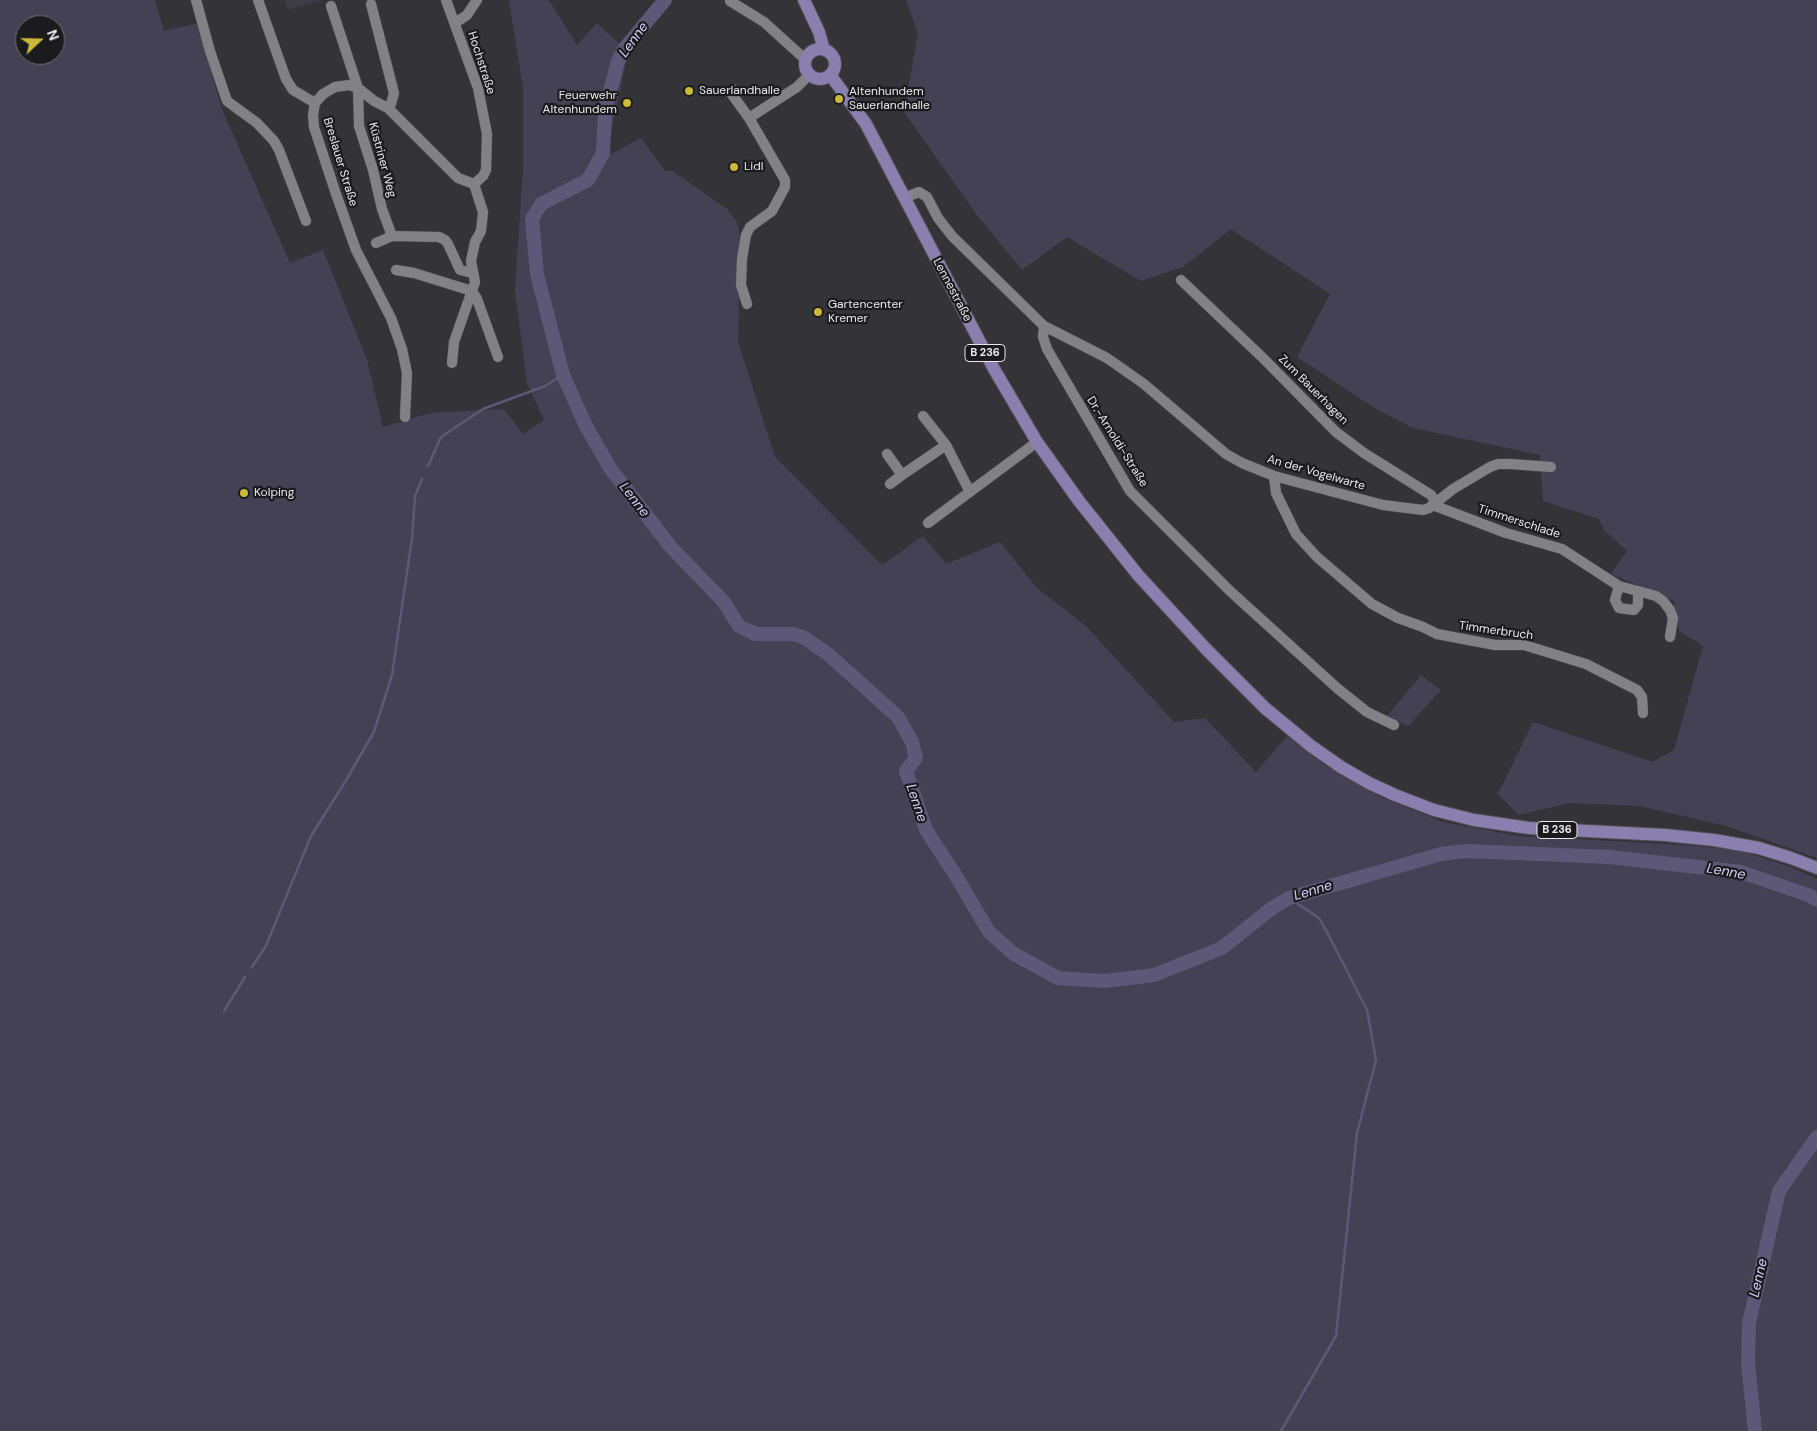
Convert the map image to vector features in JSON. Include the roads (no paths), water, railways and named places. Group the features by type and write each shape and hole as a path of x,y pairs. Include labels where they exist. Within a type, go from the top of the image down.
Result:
{"main road":[{"path":"804,0 819,32 824,50"},
{"path":"815,50 824,50 832,54 836,62 834,72 827,78 818,79 810,75 806,68 806,60 815,50"},
{"name":"Lennestraße","path":"831,76 866,124 994,369 1037,442 1079,501 1138,575 1207,650 1265,708 1326,757 1369,783 1414,803 1474,820 1529,828 1665,835 1714,840 1759,848 1817,868"}],"street":[{"path":"196,0 210,51 227,101 257,123 280,150 306,221"},
{"path":"258,0 286,79 298,95 315,103"},
{"name":"Hochstraße","path":"446,0 478,88 487,134 486,170 484,176 474,184"},
{"path":"455,22 467,15 478,0"},
{"path":"730,1 764,22 806,60"},
{"path":"371,4 394,93 388,108"},
{"name":"Küstriner Weg","path":"331,6 358,88 359,126 373,170 382,209 392,236"},
{"path":"749,118 797,87 810,75"},
{"name":"Breslauer Straße","path":"358,88 350,85 335,87 323,94 315,103 313,115 314,128 356,250 391,318 402,349 407,373 405,417"},
{"path":"358,88 377,103 388,108 458,178 474,184 484,212 481,231 474,242 472,261 474,282 454,342 452,363"},
{"path":"734,90 732,93 749,118 785,180 785,186 772,211 756,221 746,235 742,258 741,286 747,304"},
{"path":"904,198 919,192 927,196 938,218 952,236 1044,326"},
{"path":"376,243 392,236 439,237 448,244 460,270 472,273"},
{"path":"396,270 414,273 472,291 478,299 498,357"},
{"name":"Zum Bauerhagen","path":"1181,280 1261,356 1336,432 1364,453 1432,495 1434,499 1433,505"},
{"name":"An der Vogelwarte","path":"1044,326 1107,358 1144,384 1226,454 1242,463 1274,476 1383,505 1423,510 1433,505"},
{"name":"Dr.-Arnoldi-Straße","path":"1044,326 1043,337 1047,349 1130,491 1230,591 1337,688 1367,712 1394,725"},
{"path":"923,416 946,445 970,492"},
{"path":"928,523 1037,442"},
{"path":"890,484 946,445"},
{"path":"887,454 902,475"},
{"path":"1433,505 1453,489 1480,472 1498,464 1551,467"},
{"name":"Timmerbruch","path":"1274,476 1276,493 1296,534 1317,557 1372,604 1398,618 1437,634 1495,645 1524,645 1586,664 1637,690 1642,696 1643,713"},
{"name":"Timmerschlade","path":"1433,505 1499,530 1562,550 1619,586 1656,596 1670,610 1673,618 1670,637"},
{"path":"1619,586 1615,600 1619,608 1634,610 1638,605 1638,591"}],"waterway":[{"name":"Lenne","path":"665,0 624,49 618,61 605,111 603,153 588,180 541,204 532,219 537,274 563,375 586,426 610,468 670,546 723,601 739,626 755,634 793,634 803,637 828,654 898,717 912,742 916,758 906,771 926,830 989,932 1014,954 1058,978 1105,981 1154,975 1222,948 1272,908 1289,898 1441,854 1466,851 1610,857 1741,872 1808,895 1817,900"},
{"path":"428,466 441,437 483,409 545,386 563,375"},
{"path":"252,967 266,946 311,836 374,732 392,675 412,538 415,496 422,479"},
{"path":"1281,1431 1336,1336 1357,1133 1376,1060 1367,1010 1328,934 1319,918 1289,898"},
{"path":"224,1011 245,977"},
{"name":"Lenne","path":"1755,1431 1748,1363 1749,1323 1779,1191 1817,1137"}],"place":[{"name":"Sauerlandhalle","path":"689,91"},
{"name":"Altenhundem Sauerlandhalle","path":"839,99"},
{"name":"Feuerwehr Altenhundem","path":"627,103"},
{"name":"Lidl","path":"734,167"},
{"name":"Gartencenter Kremer","path":"818,312"},
{"name":"Kolping","path":"244,493"}]}
